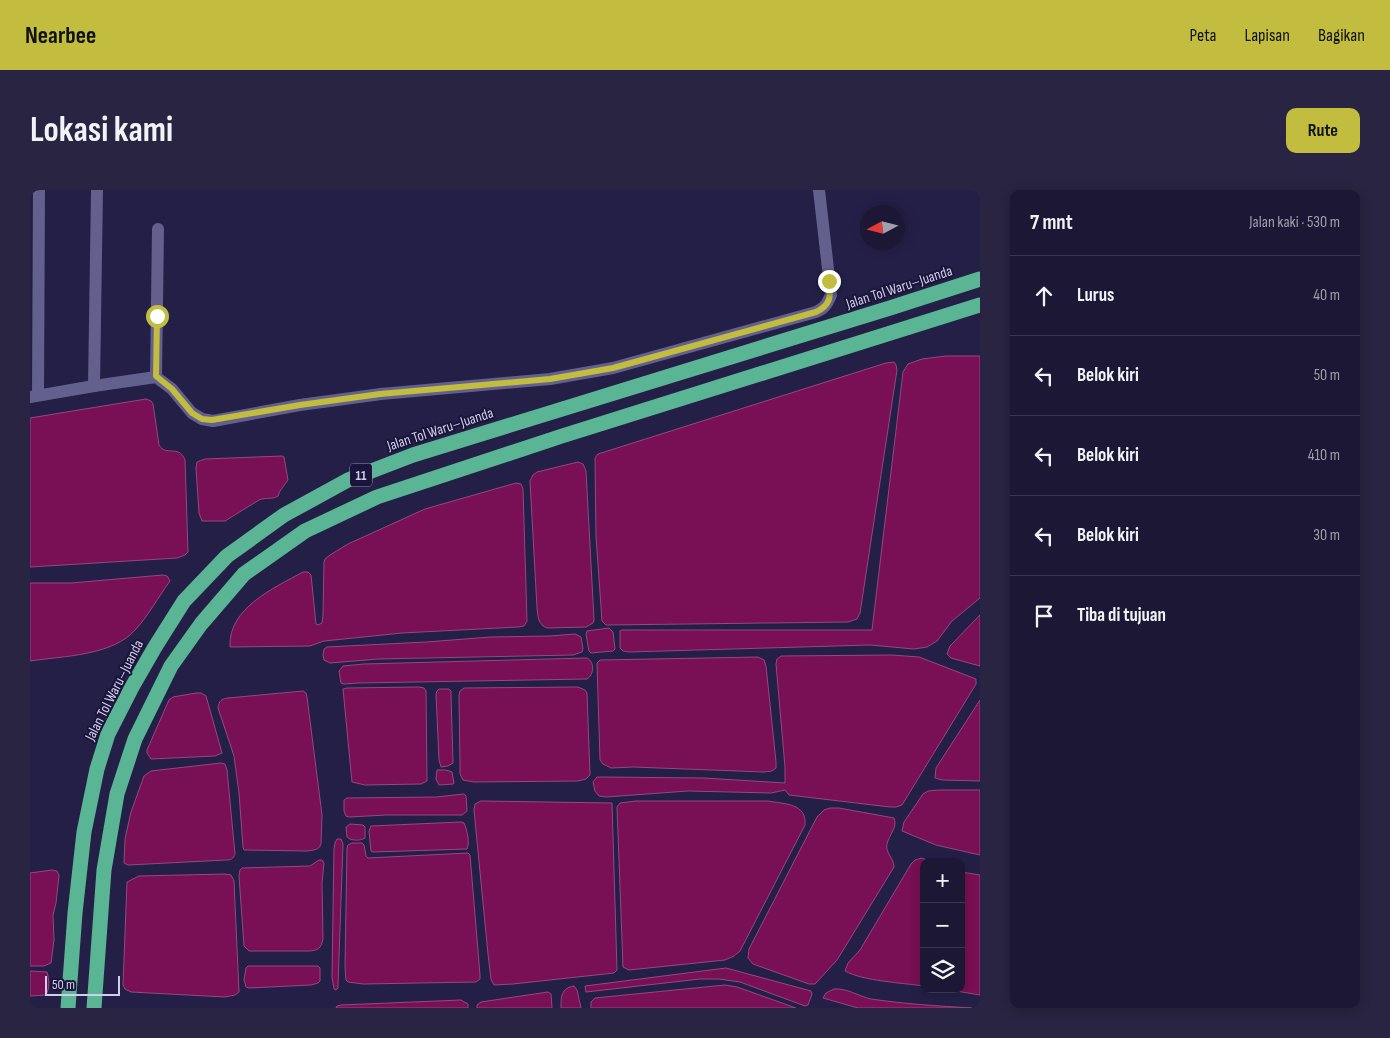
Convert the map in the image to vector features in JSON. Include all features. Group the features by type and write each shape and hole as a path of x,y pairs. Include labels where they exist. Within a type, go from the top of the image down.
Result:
{"highway":[{"name":"Jalan Tol Waru–Juanda","path":"68,1008 75,913 84,832 97,769 108,734 155,647 184,602 227,556 284,515 348,480 413,455 980,279"},
{"name":"11","path":"94,1008 104,870 117,794 135,739 171,666 201,624 244,574 305,531 377,497 562,436 980,305"}],"street":[{"path":"39,190 34,396 156,376 172,389 192,413 202,419 212,420 380,394 550,379 613,368 823,309 831,295 819,190"},
{"path":"94,386 97,190"},
{"path":"156,376 158,229"}],"shaded area":[{"path":"946,356 980,356 980,598 952,621 937,641 927,647 914,649 870,645 629,652 623,651 620,648 620,631 622,630 872,630 903,372 908,364 922,359"},
{"path":"894,362 897,370 860,613 857,619 848,622 606,625 602,621 596,536 595,458 598,454"},
{"path":"146,399 153,404 159,445 165,450 176,451 185,460 188,552 177,558 30,567 30,418"},
{"path":"284,457 288,480 278,496 259,500 225,521 202,521 199,513 197,462 205,459"},
{"path":"578,462 583,464 586,471 594,620 593,623 586,627 547,628 540,622 537,611 530,481 537,472"},
{"path":"516,483 521,484 523,489 527,621 524,626 402,633 324,641 310,646 230,647 231,633 236,621 245,610 267,592 303,572 308,572 311,575 316,624 322,623 324,562 330,555 348,544 425,509"},
{"path":"167,576 170,581 140,624 126,638 101,650 30,661 30,583 71,583"},
{"path":"980,615 980,666 951,658 947,654 950,646"},
{"path":"609,628 613,632 615,649 613,651 591,653 589,651 587,631"},
{"path":"575,634 581,637 583,649 582,652 573,655 378,659 330,663 324,660 323,655 324,649 327,647"},
{"path":"892,655 919,657 976,679 976,684 902,805 890,807 789,795 785,790 771,793 688,791 606,797 599,796 595,791 593,782 597,777 704,778 785,783 777,659 781,656"},
{"path":"758,657 764,660 766,666 776,762 776,768 772,771 611,768 600,760 597,663 600,660"},
{"path":"587,658 590,660 593,668 591,675 587,679 344,684 341,683 339,671 343,666 364,664"},
{"path":"578,687 587,693 590,775 586,779 578,781 474,782 463,780 460,774 460,691 464,688"},
{"path":"424,688 426,691 427,781 421,784 365,785 352,782 343,689"},
{"path":"439,689 449,689 451,691 453,763 441,767 439,760 436,694"},
{"path":"303,691 307,697 322,815 321,844 318,849 307,851 244,850 234,756 218,708 219,704 222,700 228,698"},
{"path":"196,693 206,696 222,753 215,756 151,759 147,750 169,700 173,697"},
{"path":"980,700 980,781 942,780 935,778 936,768"},
{"path":"225,764 227,770 235,854 233,858 228,860 128,865 124,863 125,839 131,812 144,776 151,771"},
{"path":"437,770 452,772 454,783 439,785 436,779"},
{"path":"980,790 980,855 936,845 902,831 904,822 923,794 928,791"},
{"path":"464,794 466,796 467,811 462,815 349,817 346,816 344,811 344,800 347,798 436,797"},
{"path":"481,801 612,803 617,970 614,973 494,985 491,979 488,954 474,810 475,804"},
{"path":"636,801 768,801 787,804 802,812 805,818 805,825 740,951 734,956 725,960 629,970 623,967 617,807 620,803"},
{"path":"830,808 894,818 895,825 887,847 894,867 837,960 815,984 809,984 753,964 748,958 749,949 817,817 824,810"},
{"path":"464,823 467,832 467,849 371,851 369,831 371,826"},
{"path":"350,824 363,825 365,827 365,838 356,840 347,837 346,827"},
{"path":"337,839 341,839 343,844 338,988 336,990 334,989 332,977 334,849"},
{"path":"352,843 362,843 368,858 468,853 470,855 480,979 476,982 363,984 346,980 347,848"},
{"path":"920,859 920,985 872,979 845,971 848,963 860,950 915,860"},
{"path":"322,860 324,863 322,883 323,939 318,949 310,951 249,951 244,946 240,870 242,868 310,866"},
{"path":"57,871 59,875 53,915 54,940 51,963 44,966 30,966 30,873"},
{"path":"965,873 980,875 980,995 965,992"},
{"path":"231,875 234,881 239,992 225,997 131,992 125,989 123,985 127,882 139,876"},
{"path":"248,966 318,966 320,968 320,981 311,985 249,988 246,987 244,980"},
{"path":"726,968 811,991 812,994 808,1005 805,1006 740,982 719,979 700,979 586,992 585,986"},
{"path":"30,971 47,972 49,984 46,995 30,996"},
{"path":"725,985 737,987 796,1008 591,1008 591,1002 595,998"},
{"path":"574,986 577,990 581,1008 561,1008 564,991"},
{"path":"834,989 848,991 871,999 909,1004 972,1008 858,1008 823,998 826,993"},
{"path":"548,992 551,994 552,1008 477,1008 477,1005 481,1002"},
{"path":"461,1000 468,1004 468,1008 336,1008 341,1005"}],"route":[{"path":"157,316 156,376 172,389 192,413 202,419 222,420 300,405 380,394 550,379 613,368 816,312 823,309 831,295 829,281"}]}
